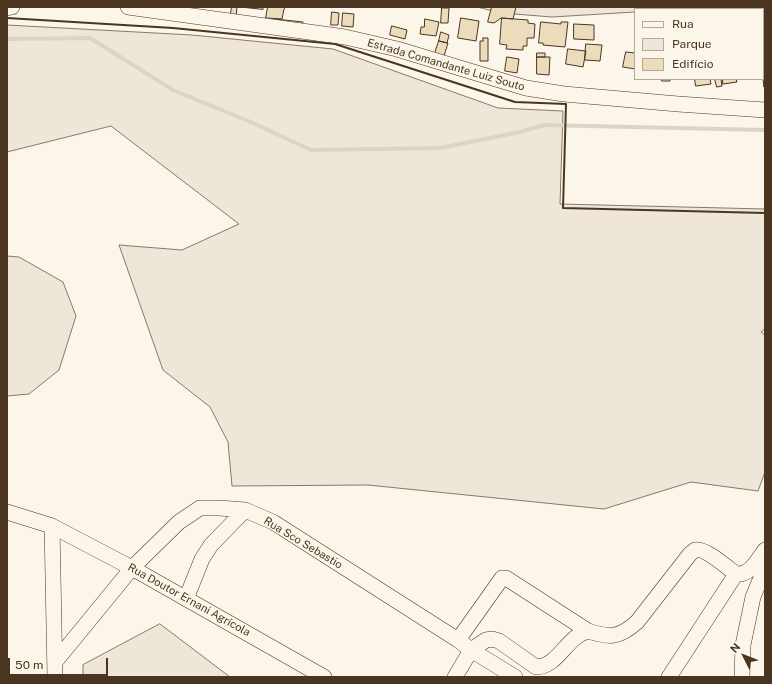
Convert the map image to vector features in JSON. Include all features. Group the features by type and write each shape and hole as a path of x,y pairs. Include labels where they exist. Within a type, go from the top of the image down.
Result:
{"street":[{"path":"7,8 12,7"},
{"name":"Estrada Comandante Luiz Souto","path":"128,7 345,37 397,49 526,88 564,94 765,110"},
{"name":"Rua Sco Sebastio","path":"55,670 132,568 179,522 200,508 219,508 245,510 273,522 515,677"},
{"path":"186,599 202,559 211,545 245,510"},
{"name":"Rua Doutor Ernani Agrícola","path":"7,512 52,526 132,568 324,677"},
{"path":"52,526 55,670"},
{"path":"458,640 502,578 506,578 588,631 601,635 614,636 626,632 637,622 690,554 695,550 701,550 707,553 736,574 747,572 765,550"},
{"path":"742,677 743,645 753,597 765,568"},
{"path":"669,677 736,574"},
{"path":"455,677 471,650 486,640 492,639 499,641 536,667 543,667 550,663 578,634 588,631"}],"green space":[{"path":"477,7 652,7 634,8 634,12 552,17 502,13"},
{"path":"7,25 192,35 333,49 498,108 563,111 560,204 765,209 765,329 761,332 765,335 765,472 758,491 691,482 604,509 368,485 232,486 228,442 210,407 163,370 119,245 182,250 239,224 111,126 7,152"},
{"path":"7,256 19,257 63,282 76,316 59,370 29,394 7,396"},
{"path":"160,624 230,677 83,677 83,665"}],"building":[{"path":"232,7 237,7 236,19 230,18"},
{"path":"241,7 263,7 263,9"},
{"path":"268,7 286,7 284,9 282,19 266,18"},
{"path":"492,7 516,7 513,19 501,18 494,23 488,22"},
{"path":"684,7 697,7 697,8"},
{"path":"442,8 449,8 448,23 441,23"},
{"path":"332,12 339,13 338,25 331,25"},
{"path":"343,13 354,14 353,27 342,26"},
{"path":"461,18 479,21 476,41 458,38"},
{"path":"502,18 528,20 528,23 535,24 534,38 527,38 527,46 523,46 523,50 506,49 507,45 500,44"},
{"path":"275,19 303,22 302,28 274,26"},
{"path":"425,19 439,22 436,36 420,34 421,27 424,27"},
{"path":"541,22 561,24 561,22 568,22 565,47 543,45 543,43 539,43"},
{"path":"574,24 594,25 594,40 574,39"},
{"path":"392,26 407,30 405,39 390,35"},
{"path":"441,32 449,35 447,43 439,41"},
{"path":"483,38 488,38 488,61 480,61 480,41 483,41"},
{"path":"439,41 448,43 444,56 435,53"},
{"path":"586,44 602,45 600,61 585,60"},
{"path":"568,49 586,51 583,67 566,64"},
{"path":"626,52 634,53 634,69 623,67"},
{"path":"537,53 545,53 545,57 537,57"},
{"path":"507,57 519,59 517,73 505,71"},
{"path":"537,57 550,57 549,75 537,74"},
{"path":"765,67 764,87 763,80"},
{"path":"695,80 710,80 711,84 696,86"},
{"path":"715,80 721,80 722,86 717,87"},
{"path":"723,80 736,80 737,82 723,84"}],"waterway":[{"path":"7,39 90,38 173,90 253,123 311,150 440,148 520,132 544,125 765,130"}],"wall":[{"path":"7,18 173,28 335,44 515,102 566,104 563,208 765,213"}]}
